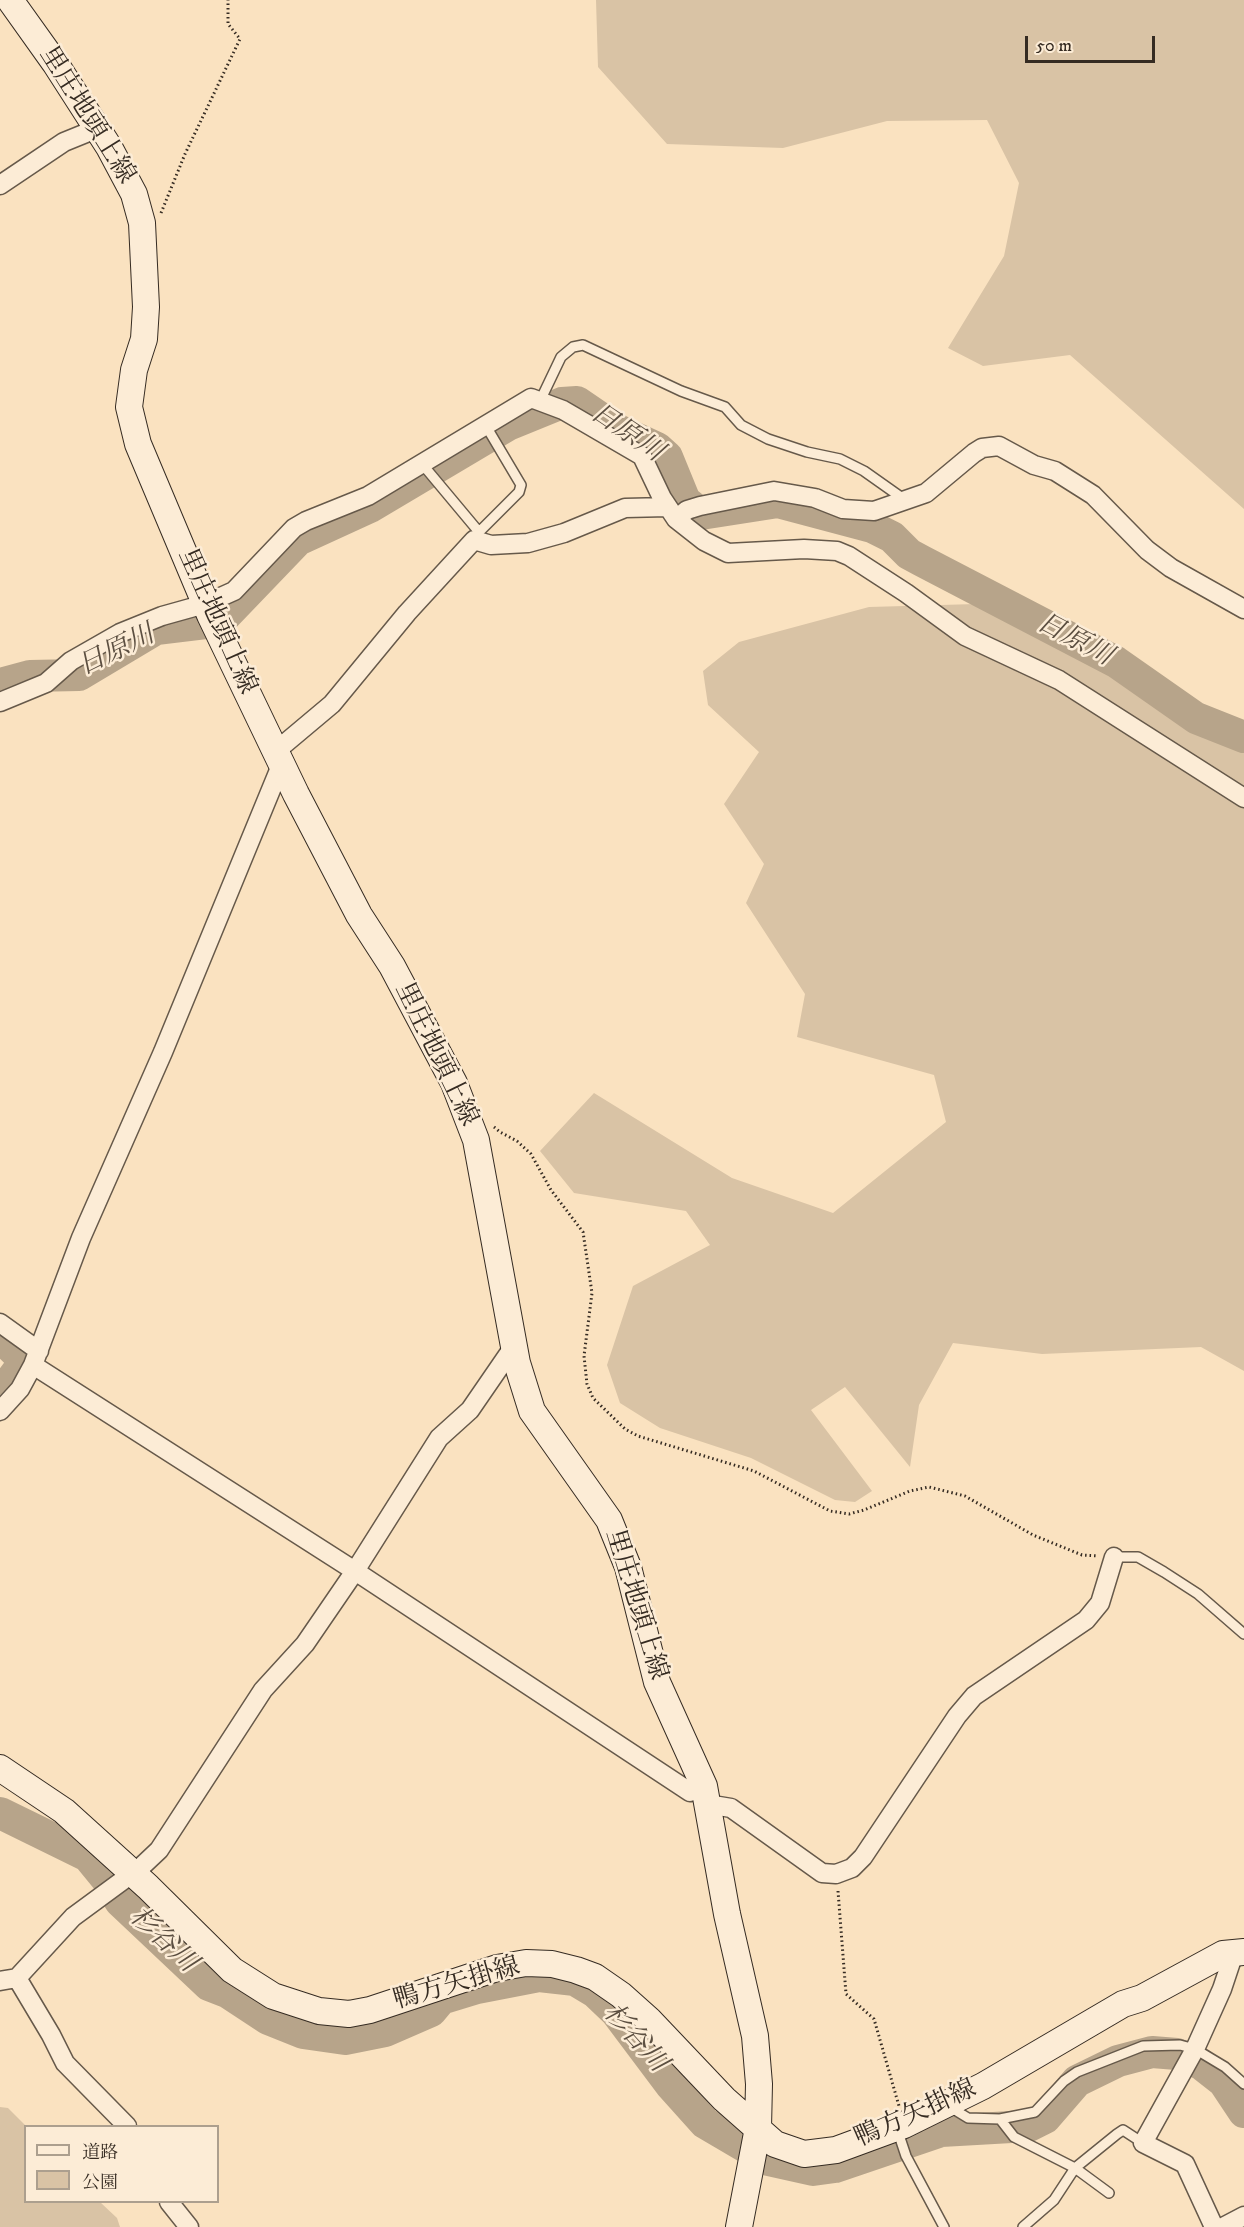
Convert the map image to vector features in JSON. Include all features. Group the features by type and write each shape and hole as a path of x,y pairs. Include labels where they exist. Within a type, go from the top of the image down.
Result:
{"main road":[{"name":"里庄地頭上線","path":"10,0 55,63 123,171 142,223 146,306 144,339 134,370 129,407 138,444 211,616 279,757 359,915 397,975 454,1083 476,1140 514,1346 532,1411 609,1520 628,1567 657,1682 706,1795 727,1914 755,2036 759,2084 757,2135 738,2227"},
{"name":"鴨方矢掛線","path":"0,1768 64,1811 130,1876 232,1970 273,1996 319,2011 349,2014 370,2010 471,1975 526,1963 552,1964 595,1977 649,2020 757,2135 804,2154 836,2150 901,2134 945,2105 1123,2004 1142,1998 1223,1954 1237,1952"}],"street":[{"path":"0,184 64,142 96,129"},
{"path":"0,702 46,683 61,669 120,633 162,615 211,616 294,528 306,520 368,496 489,432 531,398 550,405 642,456 704,541 728,553 804,549 837,551 849,556 906,592 957,631 1059,680 1244,798"},
{"path":"0,1411 20,1389 36,1358 81,1238 167,1042 279,757 332,704 407,613 476,536 492,545 528,543 564,533 625,507 683,511 774,491 791,492 859,511 874,511 927,492 982,448 999,446 1034,465 1055,471 1093,495 1147,550 1171,568 1244,609"},
{"path":"0,1323 36,1358 690,1792 706,1795 731,1808 822,1873 836,1874 852,1868 863,1857 957,1716 974,1696 1086,1620 1100,1603 1114,1557"},
{"path":"125,2125 65,2063 51,2034 8,1979 73,1917 130,1876 168,1837 263,1690 305,1644 355,1571 439,1438 470,1410 514,1346"},
{"path":"1214,2227 1185,2164 1143,2143 1190,2055 1237,1952"},
{"path":"170,2203 189,2227"},
{"path":"1223,2227 1244,2216"}],"lane":[{"path":"550,405 561,357 573,347 583,345 681,391 724,406 741,425 768,439 807,452 840,459 864,471 905,500"},
{"path":"424,466 476,536 519,492 521,485 489,432"},
{"path":"1114,1557 1138,1557 1164,1572 1198,1594 1244,1634"},
{"path":"945,2105 968,2118 1000,2121 1035,2112 1064,2081 1077,2072 1128,2052 1159,2045 1180,2045 1190,2055 1225,2067 1244,2084"},
{"path":"1000,2121 1011,2135 1075,2168 1109,2193"},
{"path":"1023,2227 1054,2200 1075,2168 1124,2130 1143,2143"},
{"path":"901,2134 944,2227"}],"path":[{"path":"142,223 158,219 185,154 240,39 228,24 228,0"},
{"path":"492,1124 531,1154 551,1190 583,1232 592,1293 584,1356 587,1384 593,1398 625,1430 754,1471 830,1511 849,1514 910,1491 929,1487 965,1496 1033,1535 1082,1555 1114,1557"},
{"path":"836,1874 846,1994 874,2019 901,2134"}],"green space":[{"path":"596,0 1244,0 1244,509 1070,355 983,366 948,348 1004,256 1019,183 987,120 887,121 783,148 667,144 598,67"},
{"path":"976,604 1108,673 1205,737 1244,750 1244,1371 1201,1347 1042,1354 953,1343 919,1405 910,1467 845,1387 811,1410 872,1491 855,1502 835,1500 751,1458 660,1428 620,1403 607,1365 633,1286 710,1245 686,1211 574,1193 540,1151 594,1093 732,1178 833,1213 946,1122 934,1075 797,1037 805,994 746,903 764,864 724,804 759,752 708,705 703,671 739,642 869,607"},
{"path":"0,2107 8,2108 25,2125 24,2203 101,2203 117,2218 120,2227 0,2227"}],"waterway":[{"name":"日原川","path":"0,684 30,676 79,675 156,629 214,622 226,615 298,540 370,507 508,425 562,403 577,402 618,430 657,448 667,457 685,501 701,514 778,502 872,527 892,537 909,554 1116,662 1196,718 1244,737"},
{"name":"日原川","path":"0,1336 21,1357 23,1364 0,1395"},
{"name":"杉谷川","path":"0,1813 88,1856 106,1878 120,1901 209,1985 227,1992 268,2019 303,2033 345,2039 385,2031 431,2011 441,1999 477,1988 539,1976 575,1980 595,1992 616,2012 670,2084 705,2123 768,2160 813,2170 835,2167 941,2131 1029,2126 1045,2118 1077,2081 1118,2061 1152,2052 1177,2054 1201,2064 1224,2082 1244,2112"}]}
